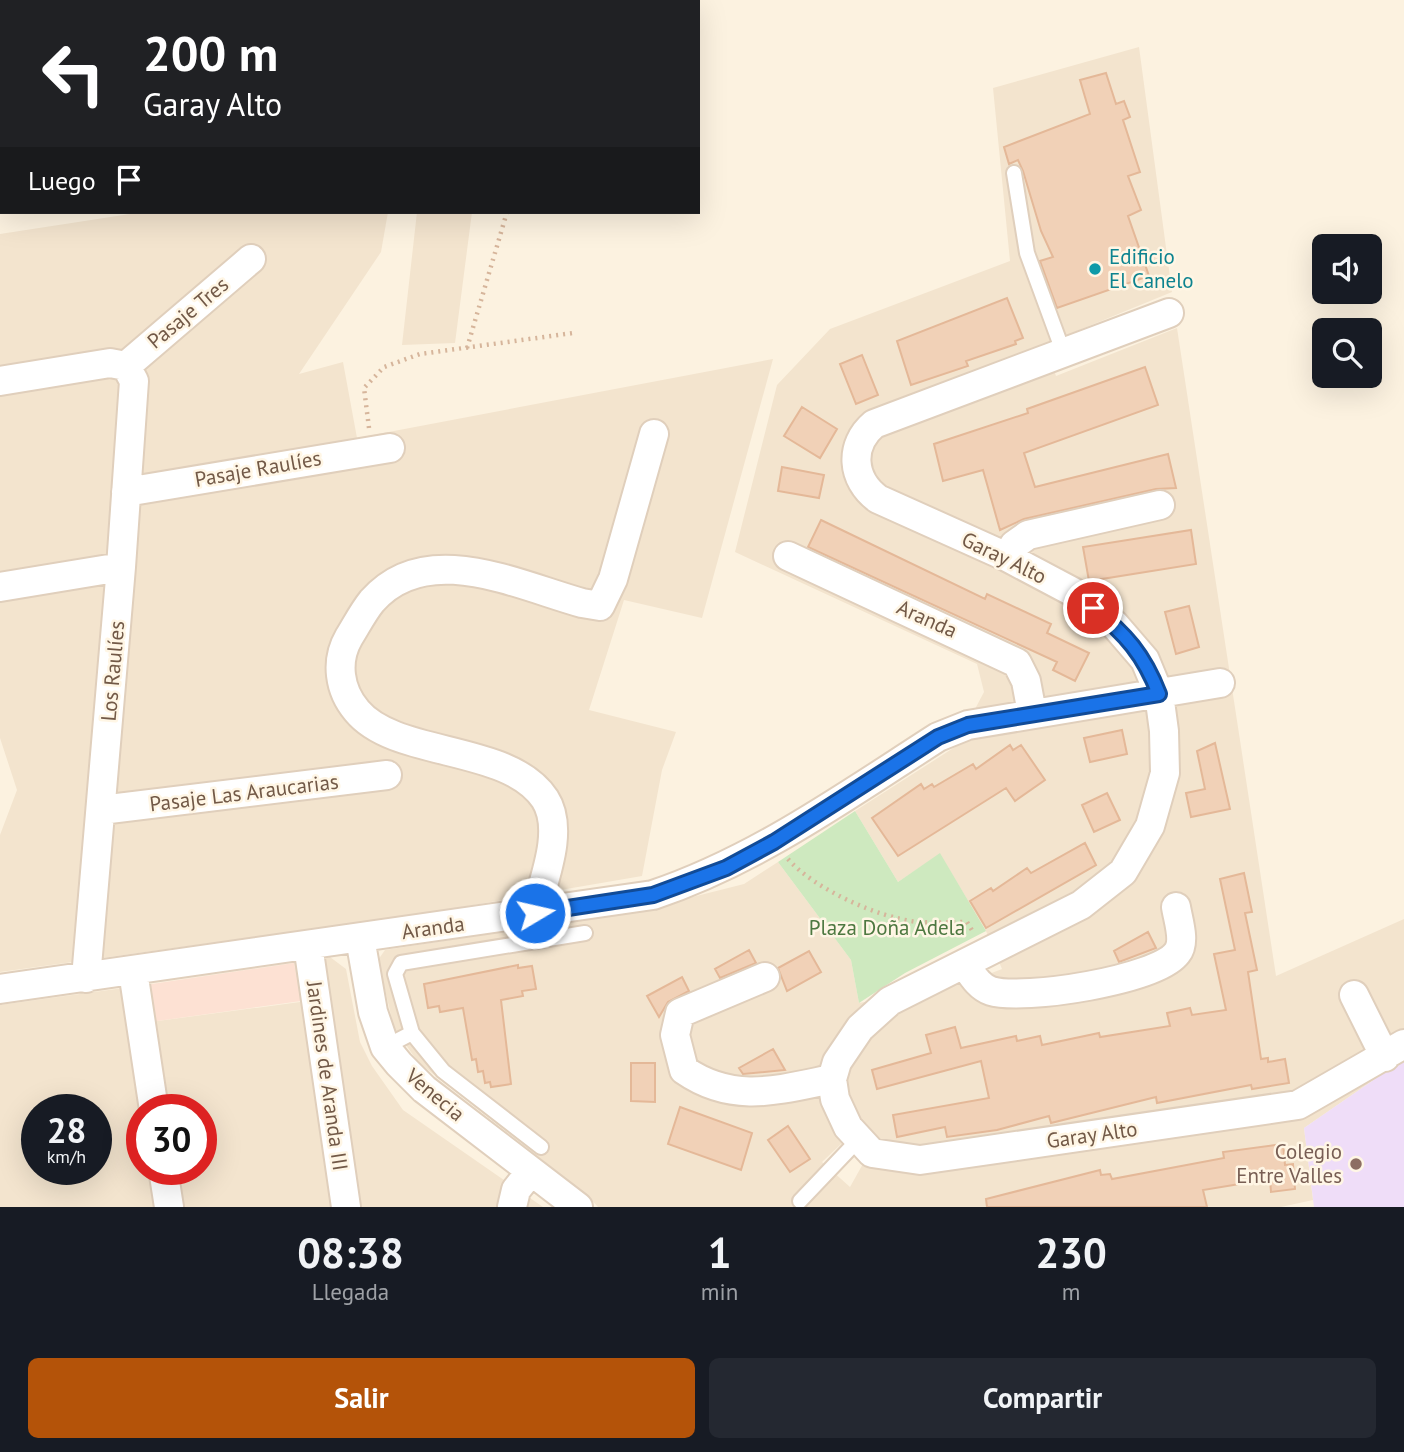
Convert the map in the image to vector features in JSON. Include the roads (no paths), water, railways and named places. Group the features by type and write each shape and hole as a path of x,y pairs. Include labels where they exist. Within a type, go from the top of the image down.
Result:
{"street":[{"name":"Pasaje Tres","path":"126,366 251,259"},
{"name":"Garay Alto","path":"1169,313 874,424 863,433 858,443 856,463 867,491 890,506 1007,557 1073,592 1114,625 1145,660 1159,694 1164,731 1165,773 1150,826 1123,872 1081,905 890,1001 860,1027 837,1062 832,1079 835,1099 844,1118 872,1153 920,1160 1298,1105 1395,1051 1354,995"},
{"path":"0,381 110,363 126,366"},
{"name":"Los Raulíes","path":"86,978 134,381 126,366"},
{"path":"535,913 553,835 547,803 532,782 511,771 375,728 356,711 343,688 339,664 341,652 372,601 391,584 411,574 435,569 463,569 600,606 613,579 654,434"},
{"name":"Pasaje Raulíes","path":"126,492 381,449"},
{"path":"1007,557 1014,545 1028,535 1160,505"},
{"name":"Aranda","path":"788,556 1017,663 1026,681 1032,713"},
{"path":"0,587 121,566"},
{"name":"Aranda","path":"0,989 653,895 690,883 774,842 938,737 968,725 1220,683"},
{"name":"Pasaje Las Araucarias","path":"101,810 387,775"},
{"path":"965,965 979,984 1002,992 1048,991 1138,975 1157,968 1178,952 1182,944 1176,906"},
{"name":"Venecia","path":"360,939 373,1012 385,1046 424,1089 536,1159 578,1207"},
{"name":"Jardines de Aranda III","path":"308,945 345,1207"},
{"path":"133,971 152,1094"},
{"path":"765,977 680,1013 674,1035 684,1070 693,1076 749,1094 832,1079"},
{"path":"512,1207 516,1190 536,1159"},
{"path":"166,1185 169,1207"}],"lane":[{"path":"1014,173 1027,253 1064,354"},
{"path":"536,1159 443,1071 412,1033 404,1014 396,974 401,963 585,933"},
{"path":"385,1046 412,1033"},
{"path":"800,1201 859,1139"}],"place":[{"name":"Edificio El Canelo","path":"1095,269"},
{"name":"Colegio Entre Valles","path":"1356,1164"}],"park label":[{"name":"Plaza Doña Adela","path":"887,928"}]}
